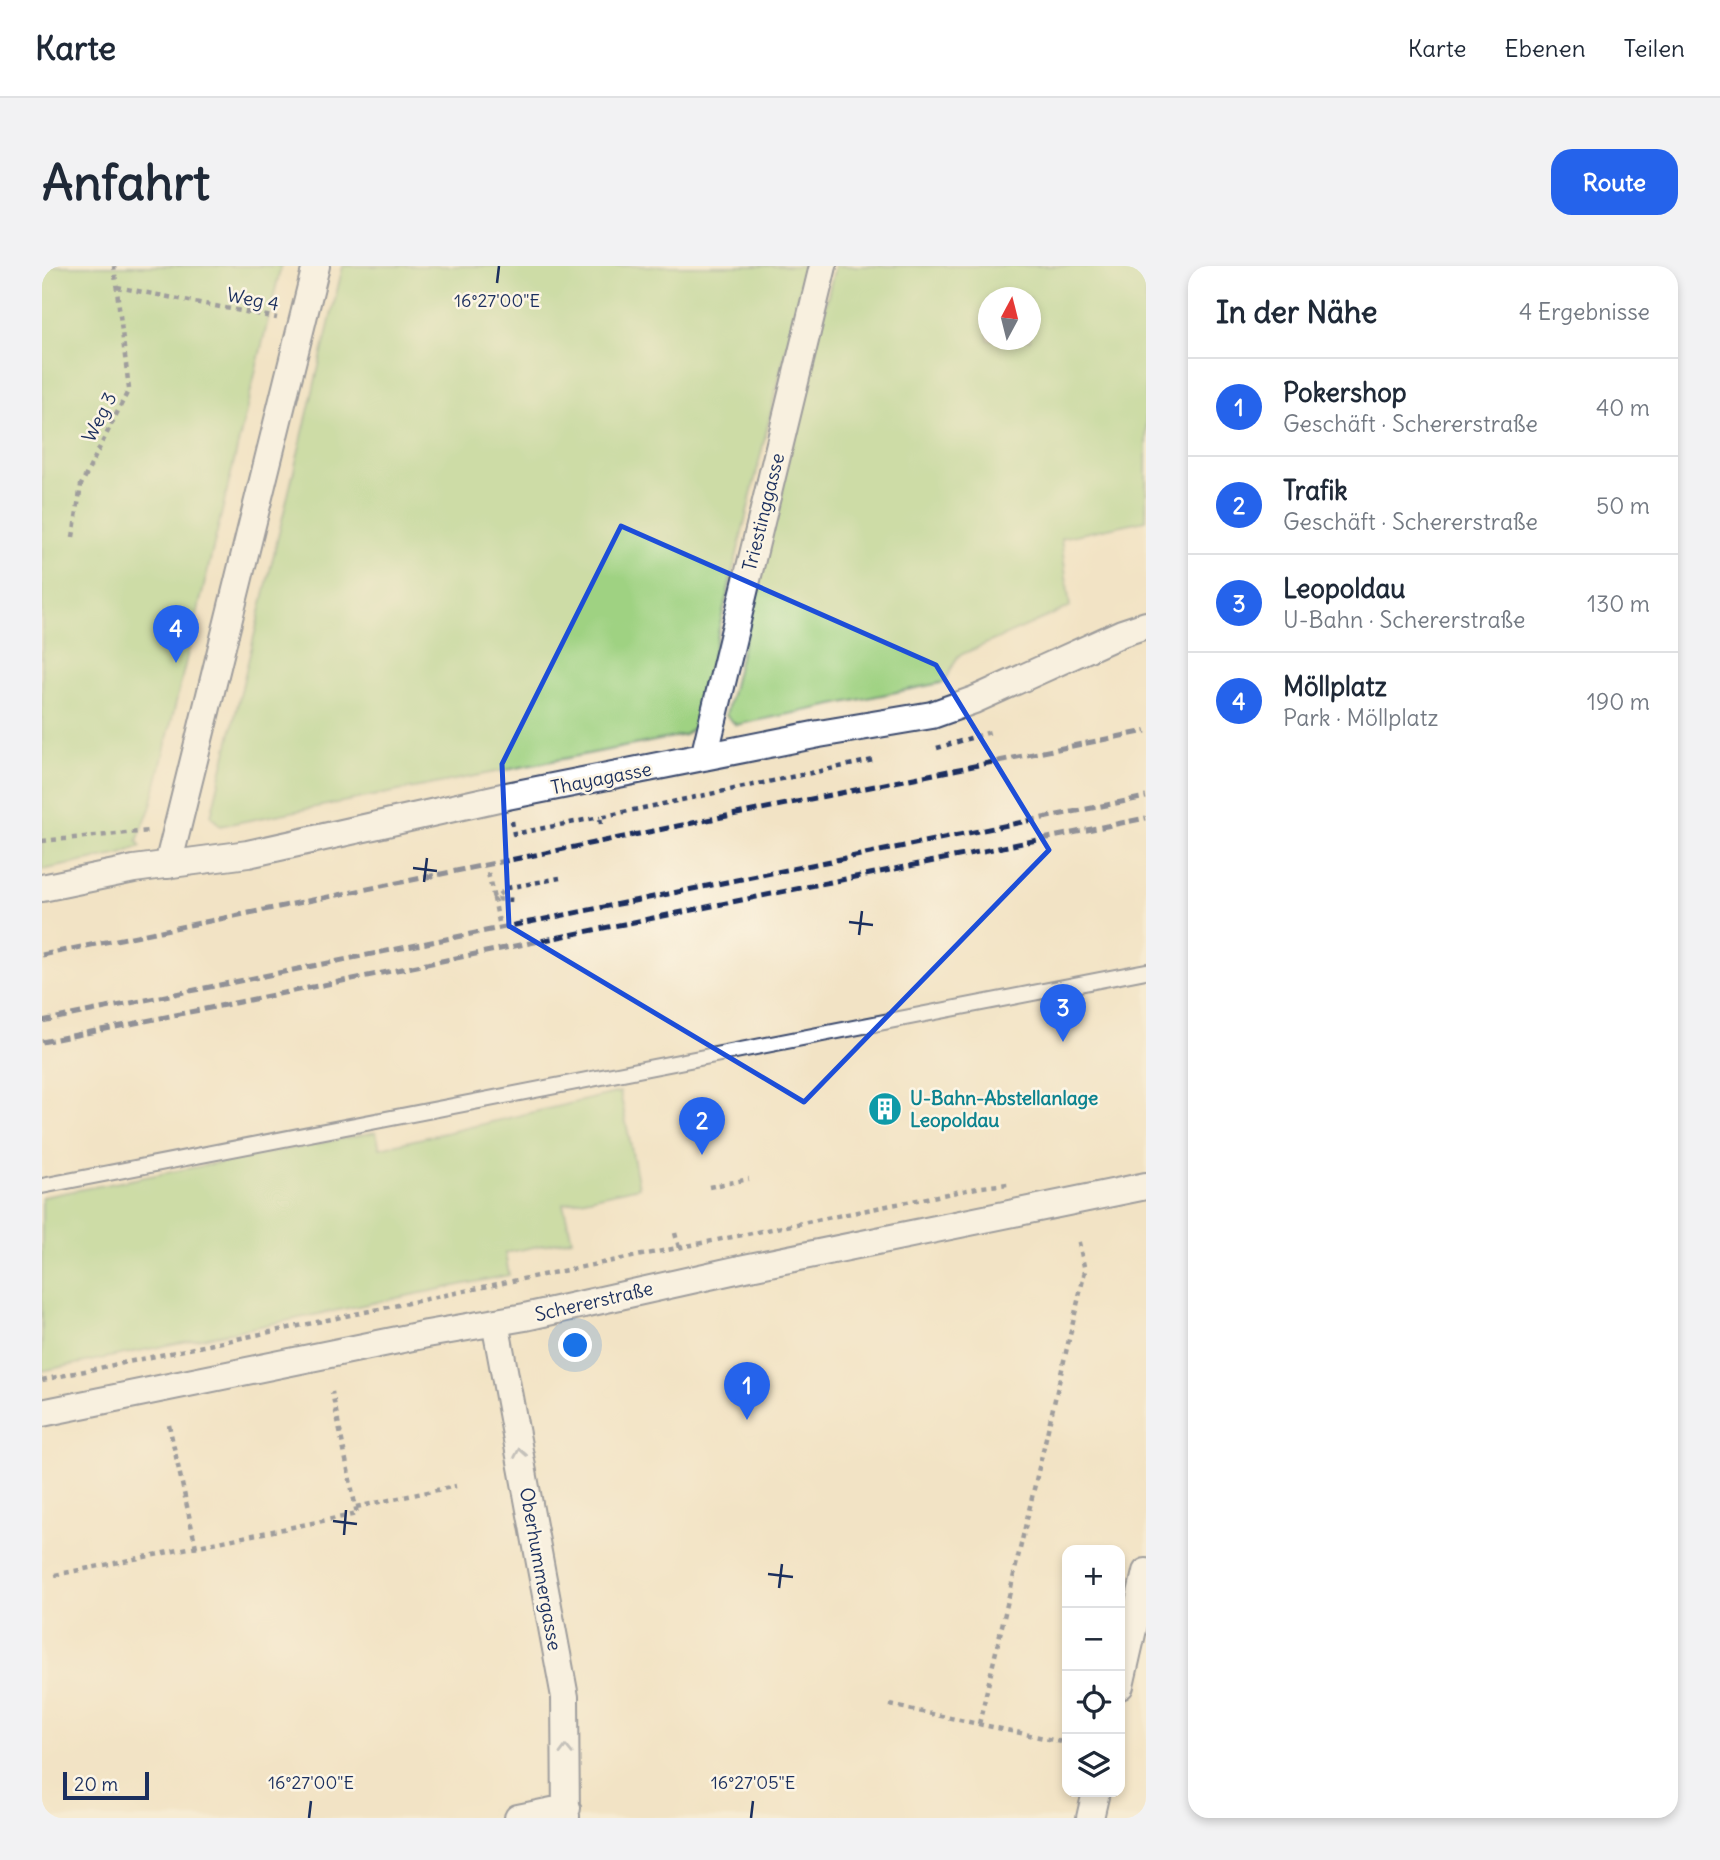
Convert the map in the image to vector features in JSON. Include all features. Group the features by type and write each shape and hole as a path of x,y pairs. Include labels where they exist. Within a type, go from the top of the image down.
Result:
{"street":[{"path":"169,865 316,266"},
{"name":"Triestinggasse","path":"704,757 823,266"},
{"name":"Thayagasse","path":"42,888 134,869 248,854 481,802 932,715 974,700 1122,633 1146,625"},
{"name":"Schererstraße","path":"42,1413 414,1336 495,1322 1146,1186"},
{"name":"Oberhummergasse","path":"495,1322 565,1697 567,1813"},
{"path":"1123,1671 1146,1572"},
{"path":"1090,1818 1095,1797"},
{"path":"518,1818 567,1813"}],"lane":[{"path":"42,1186 1146,971"}],"path":[{"name":"Weg 3","path":"73,537 81,485 129,389 114,266"},
{"name":"Weg 4","path":"117,287 302,323"},
{"path":"937,748 994,731"},
{"path":"526,832 873,760"},
{"path":"600,817 601,824"},
{"path":"42,841 177,828"},
{"path":"488,873 499,922"},
{"path":"494,899 507,888 560,878"},
{"path":"494,899 515,900"},
{"path":"709,1187 749,1180"},
{"path":"42,1380 517,1280 982,1187 1011,1184"},
{"path":"675,1233 679,1248"},
{"path":"979,1724 1085,1271 1078,1238"},
{"path":"517,1280 520,1292"},
{"path":"55,1575 357,1514 332,1392"},
{"path":"169,1425 196,1546"},
{"path":"356,1507 456,1486"},
{"path":"890,1705 1062,1742"}],"highlighted area":[{"path":"621,526 936,665 1049,850 804,1102 509,926 502,764"}],"green space":[{"path":"42,266 281,266 151,806 137,841 141,846 121,854 42,870"},
{"path":"343,266 806,266 696,725 685,735 220,826 211,816"},
{"path":"835,266 1146,266 1146,520 1061,538 1070,607 958,656 945,682 736,725 726,715"},
{"path":"620,1092 639,1187 563,1204 572,1239 505,1253 509,1275 42,1371 42,1197 376,1132 380,1148"}],"railway":[{"path":"42,955 1146,731"},
{"path":"42,1021 1146,797"},
{"path":"42,1042 1146,818"}],"place":[{"name":"Möllplatz","path":"176,663"},
{"name":"Leopoldau","path":"1063,1042"},
{"name":"U-Bahn-Abstellanlage Leopoldau","path":"885,1109"},
{"name":"Trafik","path":"702,1155"},
{"name":"Pokershop","path":"747,1420"}]}
